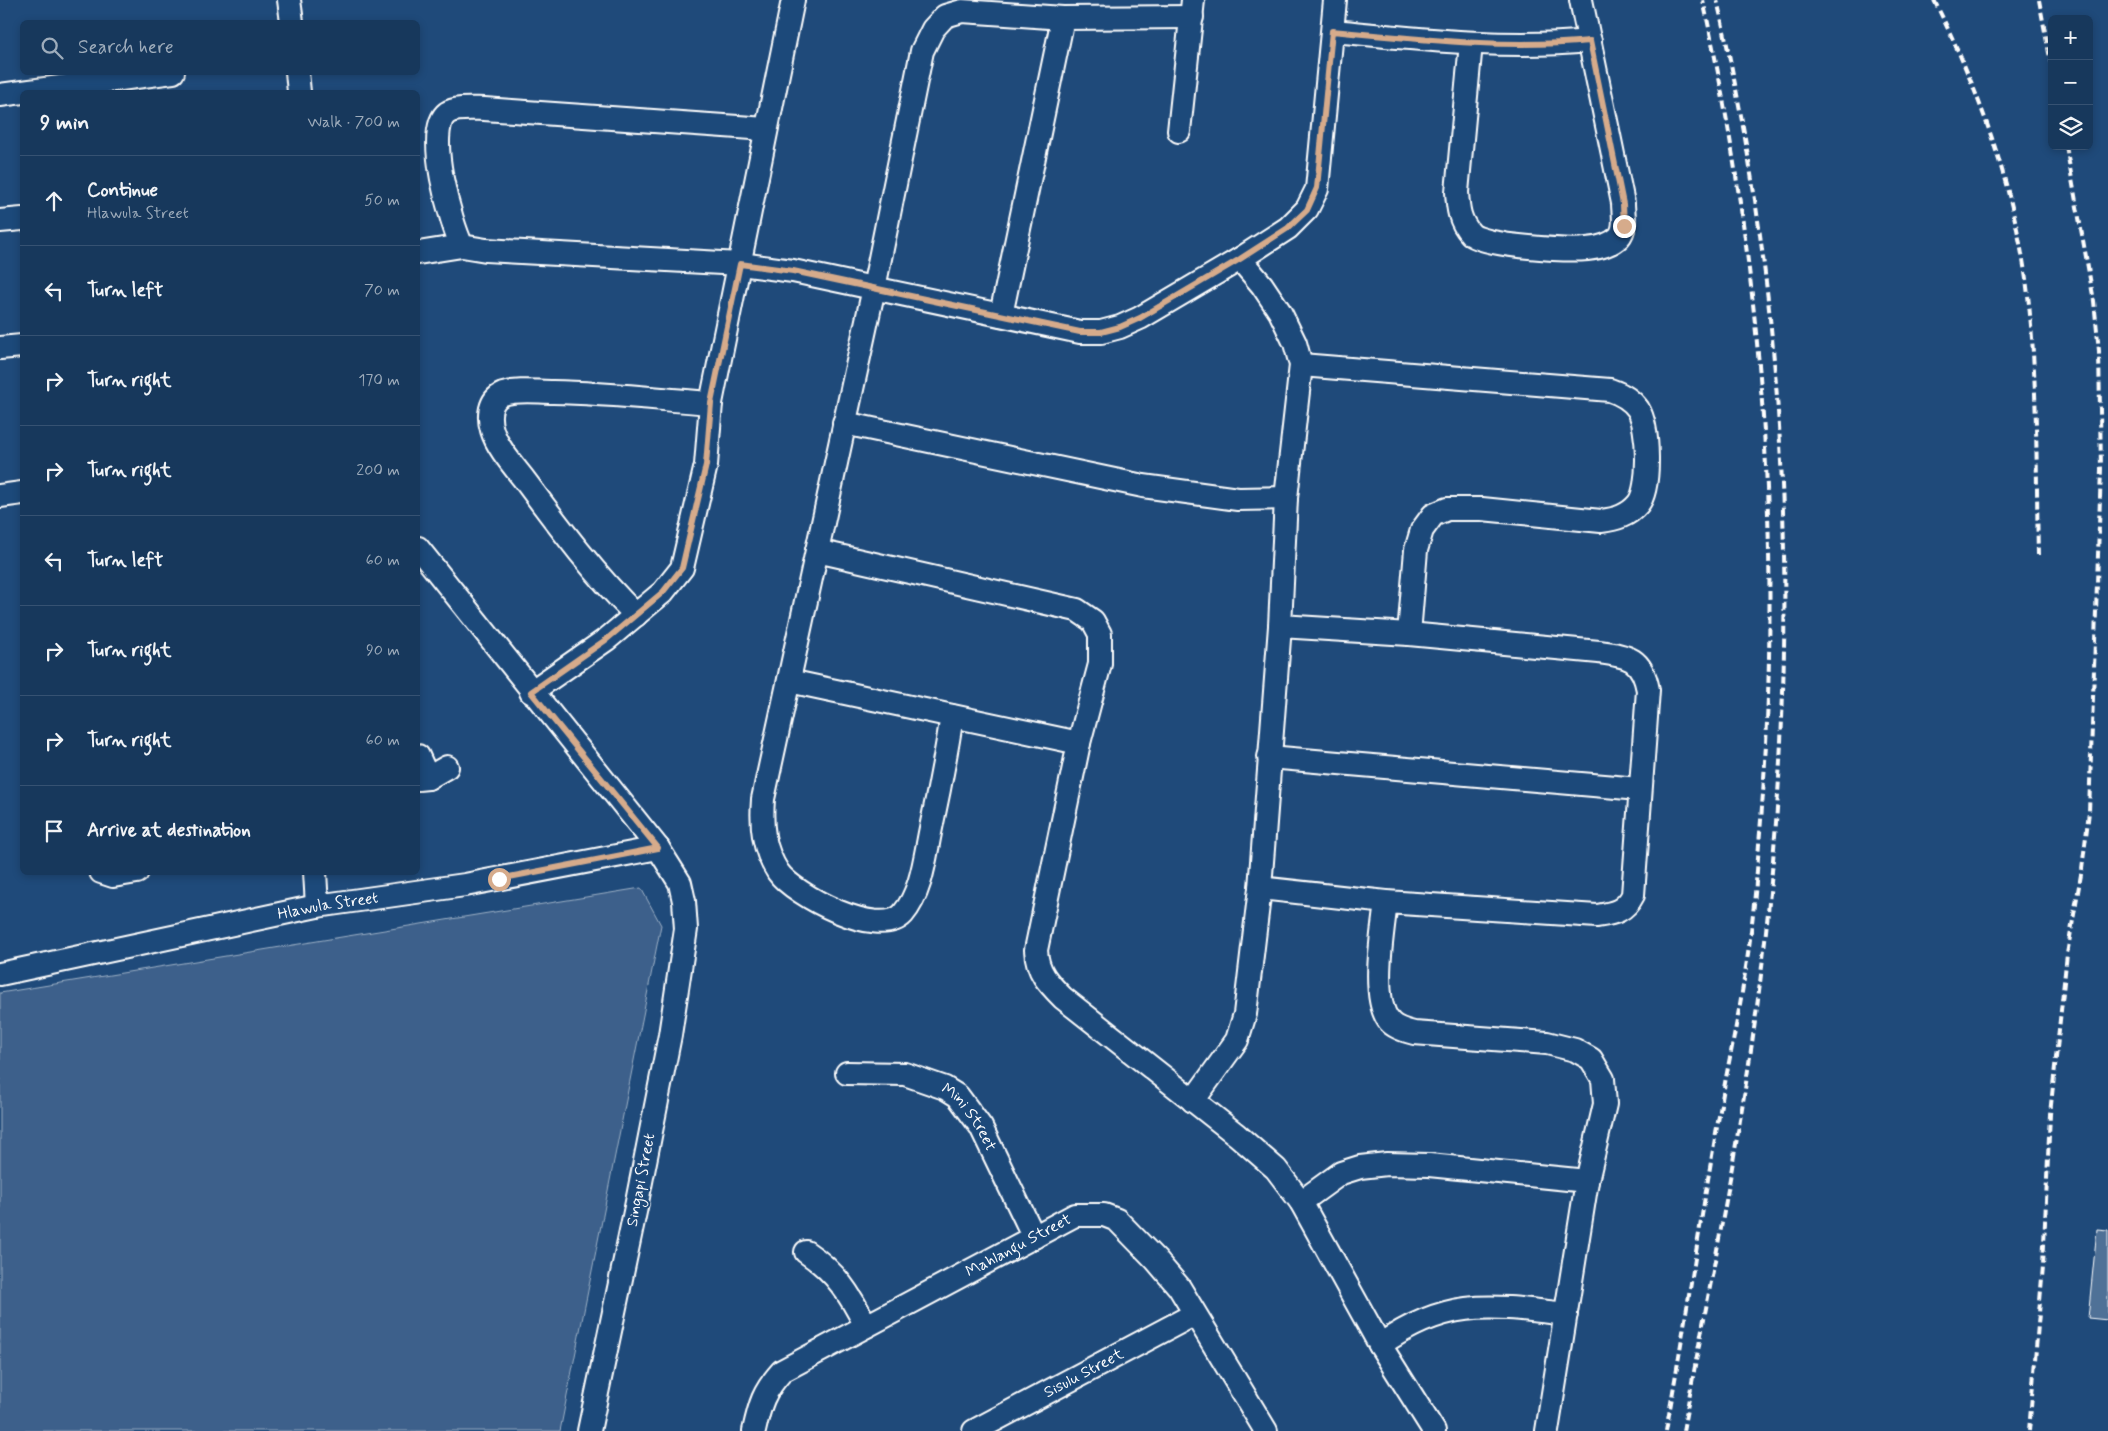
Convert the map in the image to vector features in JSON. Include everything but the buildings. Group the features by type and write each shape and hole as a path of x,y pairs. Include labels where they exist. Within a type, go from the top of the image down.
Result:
{"street":[{"path":"290,0 292,20"},
{"path":"531,692 607,639 663,592 682,568 706,465 711,403 793,0"},
{"path":"420,253 462,246 486,250 740,264 793,271 1080,332 1101,332 1120,327 1140,318 1240,259 1288,228 1307,210 1317,188 1335,0"},
{"path":"1471,43 1457,192 1459,216 1472,235 1493,244 1586,249 1606,245 1619,236 1624,226 1623,204 1581,0"},
{"path":"952,716 923,869 911,904 901,916 891,921 862,919 833,910 799,892 779,873 767,852 763,836 763,799 874,288 922,51 933,29 945,16 962,11 1063,18 1192,8 1179,131"},
{"path":"1001,315 1063,18"},
{"path":"1332,31 1471,43 1560,44 1590,41"},
{"path":"38,90 150,75"},
{"path":"296,75 299,90"},
{"path":"0,95 20,92"},
{"path":"462,246 455,232 438,154 440,121 447,113 454,110 484,109 766,129"},
{"path":"0,221 20,219"},
{"path":"1193,1101 1236,1040 1245,1014 1260,888 1280,626 1286,498 1301,364 1295,343 1280,312 1262,285 1240,259"},
{"path":"0,348 20,346"},
{"path":"1301,364 1610,390 1626,396 1638,409 1644,422 1647,445 1643,494 1640,503 1628,514 1616,519 1601,521 1482,509 1448,509 1433,515 1422,530 1416,550 1409,634"},
{"path":"636,615 618,598 558,525 503,450 492,431 489,412 493,402 503,394 524,391 592,393 711,403"},
{"path":"844,424 1143,486 1238,499 1286,498"},
{"path":"0,496 20,493"},
{"name":"Singapi Street","path":"420,551 531,692 658,848 680,883 684,901 686,929 670,1036 589,1431"},
{"path":"817,551 1077,610 1093,621 1100,634 1100,664 1079,743 1036,950 1040,971 1047,982 1063,998 1276,1169 1302,1202 1380,1345 1434,1431"},
{"path":"1260,888 1386,902 1597,916 1616,913 1628,905 1633,895 1639,789 1648,690 1645,673 1638,664 1612,654 1409,634 1280,626"},
{"path":"789,681 1079,743"},
{"path":"1269,757 1639,789"},
{"path":"420,759 431,775"},
{"name":"Hlawula Street","path":"0,974 317,906 465,885 658,848"},
{"path":"315,875 317,906"},
{"path":"1386,902 1380,987 1382,1008 1390,1022 1402,1030 1414,1033 1547,1043 1574,1050 1592,1059 1603,1079 1605,1104 1587,1181 1546,1431"},
{"name":"Mini Street","path":"847,1073 905,1074 945,1088 958,1096 981,1127 1034,1237"},
{"path":"1302,1202 1341,1173 1360,1167 1388,1164 1429,1165 1587,1181"},
{"name":"Mahlangu Street","path":"754,1431 760,1400 782,1371 1075,1216 1104,1215 1117,1220 1134,1236 1178,1287 1266,1431"},
{"path":"806,1252 825,1264 841,1283 866,1326"},
{"path":"1380,1345 1398,1333 1433,1315 1464,1308 1501,1307 1566,1314"},
{"name":"Sisulu Street","path":"974,1431 1194,1315"}],"shaded area":[{"path":"641,888 661,925 560,1431 0,1431 0,993"}],"railway":[{"path":"1666,1431 1750,941 1757,876 1766,738 1769,631 1768,525 1763,420 1754,314 1741,209 1724,104 1703,0"},
{"path":"1683,1431 1726,1199 1755,1024 1774,844 1782,723 1784,602 1782,481 1774,361 1761,240 1742,120 1717,0"},
{"path":"1934,0 1979,101 2002,171 2020,243 2026,279 2033,348 2038,555"},
{"path":"2039,0 2050,60"},
{"path":"2029,1431 2043,1266 2050,1114 2067,954 2082,869 2089,812 2101,469 2099,351 2094,301 2067,150"}],"route":[{"path":"499,879 620,857 658,848 531,692 607,639 663,592 682,568 706,465 711,403 740,264 793,271 1080,332 1101,332 1120,327 1140,318 1240,259 1288,228 1307,210 1317,188 1332,31 1471,43 1560,44 1590,41 1623,204 1624,226"}]}
